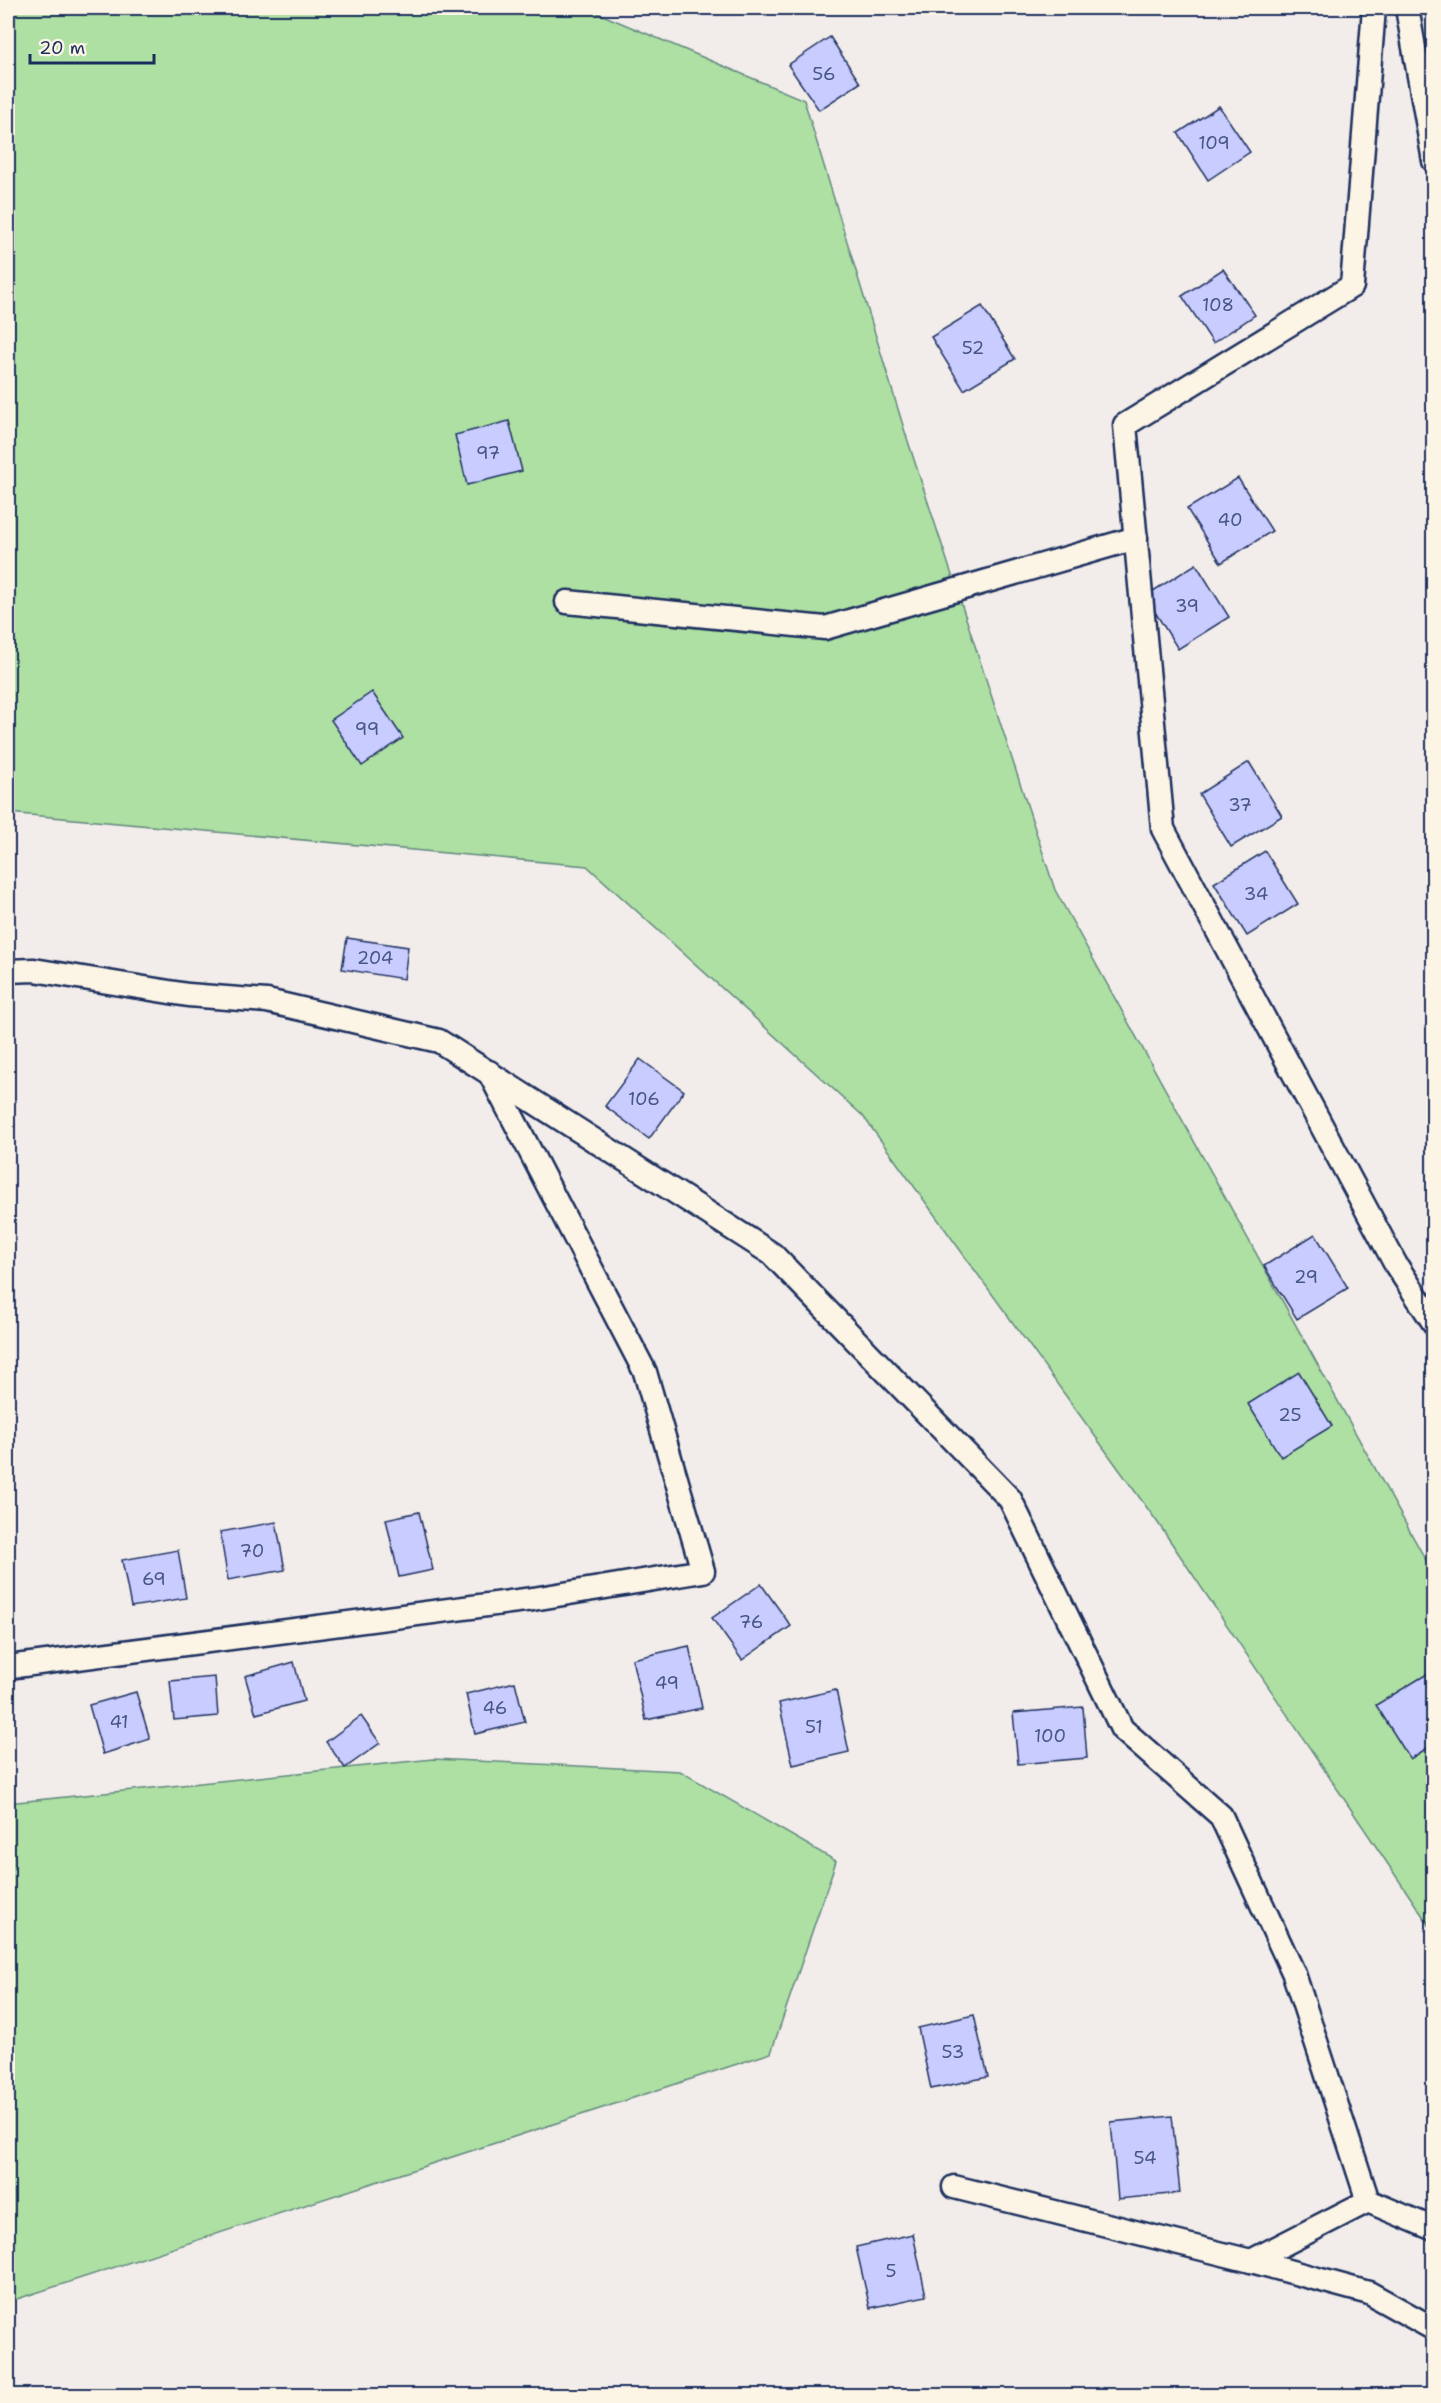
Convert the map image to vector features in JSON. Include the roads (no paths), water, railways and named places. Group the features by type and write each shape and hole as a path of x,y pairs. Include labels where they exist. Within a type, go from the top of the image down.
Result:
{"lane":[{"path":"1374,8 1352,286 1125,425 1163,829 1396,1265 1434,1323"},
{"path":"1407,8 1434,161"},
{"path":"567,602 825,628 1136,538"},
{"path":"8,971 34,970 188,995 267,1001 439,1041 772,1254 1010,1499 1122,1729 1221,1816 1294,1974 1368,2200 1434,2229"},
{"path":"8,1667 533,1599 703,1571 645,1372 488,1071"},
{"path":"954,2187 1251,2261 1369,2293 1434,2329"},
{"path":"1251,2261 1368,2200"}]}
